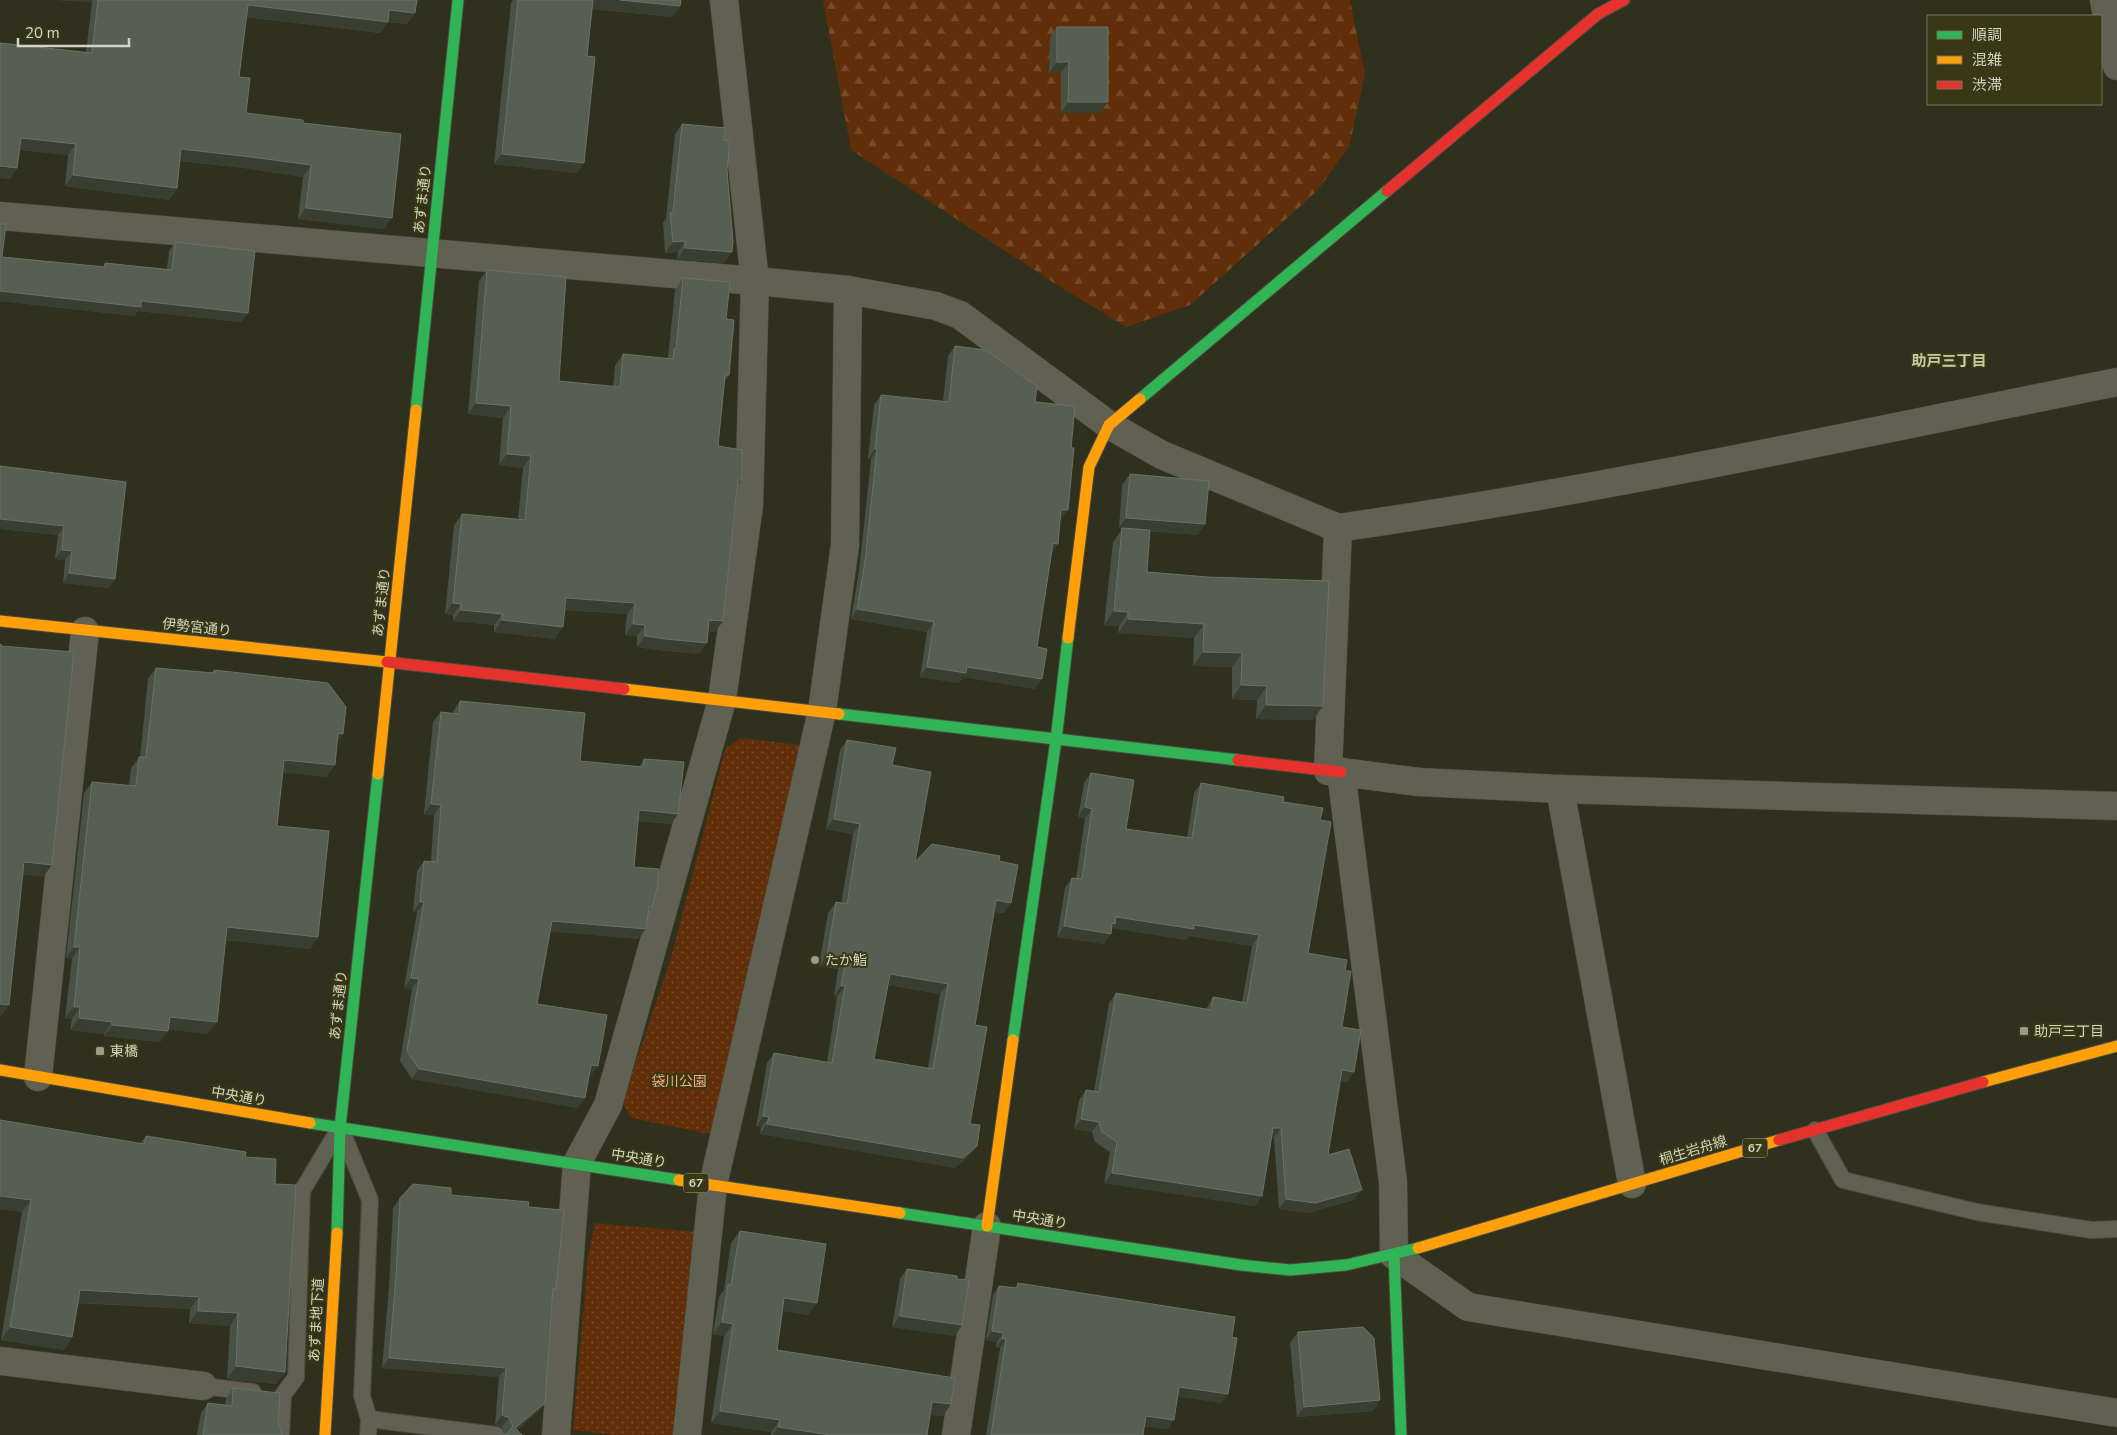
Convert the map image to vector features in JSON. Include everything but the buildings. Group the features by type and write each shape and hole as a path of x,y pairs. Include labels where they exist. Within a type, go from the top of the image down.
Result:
{"street":[{"name":"あずま通り","path":"338,1207 340,1128 458,0"},
{"path":"556,1435 577,1163 608,1105 722,700 749,505 755,281 724,0"},
{"path":"956,1435 1056,740 1089,467 1109,425 1598,14 1624,0"},
{"path":"2104,0 2117,66"},
{"path":"0,216 755,281 848,290 936,306 960,315 1109,425 1162,455 1338,528 1433,514 1700,465 2117,382"},
{"path":"687,1435 713,1185 822,711 845,545 848,290"},
{"path":"1338,528 1335,772 1393,1182 1401,1435"},
{"name":"伊勢宮通り","path":"0,621 390,662 1335,772"},
{"path":"38,1077 85,631"},
{"path":"1335,772 1419,782 1560,789 2117,806"},
{"path":"1560,789 1632,1184"},
{"name":"桐生岩舟線","path":"1394,1255 1814,1130 2117,1046"},
{"name":"中央通り","path":"0,1070 340,1128 1241,1265 1290,1270 1346,1265 1394,1255"},
{"name":"あずま地下道","path":"325,1435 338,1207"},
{"path":"1394,1255 1468,1307 2117,1413"},
{"path":"0,1361 203,1386"}],"lane":[{"path":"281,1435 283,1395 296,1377 302,1191 340,1128"},
{"path":"340,1128 370,1200 362,1396 369,1427 496,1435"},
{"path":"1814,1130 1843,1180 1977,1212 2091,1230 2117,1229"},
{"path":"203,1386 283,1395"}],"green space":[{"path":"823,0 1350,0 1365,74 1349,147 1317,191 1190,305 1126,327 1054,283 851,150"},
{"name":"袋川公園","path":"741,738 801,745 715,1135 631,1118 622,1103 671,958 725,749"},
{"path":"595,1223 697,1232 675,1435 613,1435 573,1430 588,1257"}],"traffic: fast":[{"path":"416,410 458,0"},
{"path":"1140,399 1387,191"},
{"path":"1013,1040 1056,740 1068,638"},
{"path":"839,714 1238,760"},
{"path":"337,1233 340,1128 378,774"},
{"path":"310,1123 679,1180"},
{"path":"900,1213 1241,1265 1290,1270 1346,1265 1418,1248"},
{"path":"1394,1255 1401,1435"}],"traffic: slow":[{"path":"1068,638 1089,467 1109,425 1140,399"},
{"path":"378,774 416,410"},
{"path":"0,621 387,662"},
{"path":"624,689 839,714"},
{"path":"987,1226 1013,1040"},
{"path":"1983,1082 2117,1046"},
{"path":"0,1070 310,1123"},
{"path":"1418,1248 1779,1140"},
{"path":"679,1180 900,1213"},
{"path":"325,1435 337,1233"}],"traffic: jam":[{"path":"1387,191 1598,14 1624,0"},
{"path":"387,662 624,689"},
{"path":"1238,760 1341,772"},
{"path":"1779,1140 1983,1082"}],"place":[{"name":"たか鮨","path":"815,960"},
{"name":"助戸三丁目","path":"2024,1031"},
{"name":"東橋","path":"100,1051"}],"district":[{"name":"助戸三丁目","path":"1949,361"}]}
